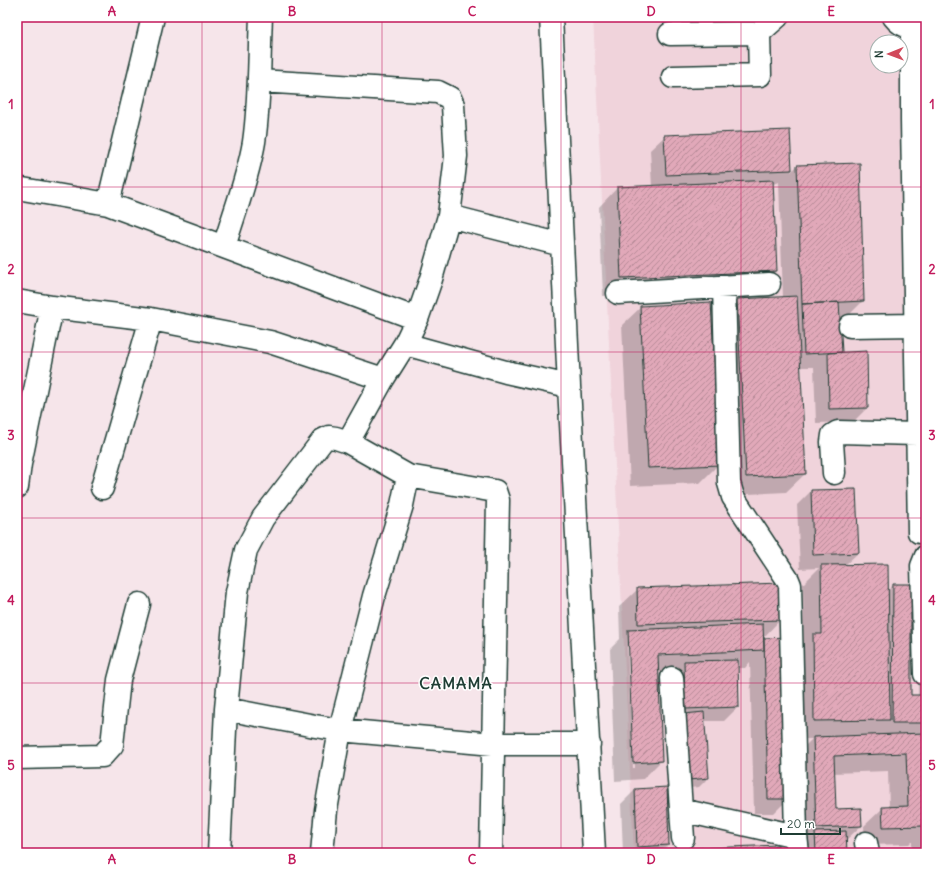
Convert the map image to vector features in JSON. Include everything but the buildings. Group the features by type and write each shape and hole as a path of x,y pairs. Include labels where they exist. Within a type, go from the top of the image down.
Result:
{"street":[{"path":"108,204 153,17"},
{"path":"224,247 248,168 254,141 259,81 261,17"},
{"path":"551,17 594,853"},
{"path":"670,34 759,33 777,17"},
{"path":"911,22 919,120 916,325 919,532"},
{"path":"672,77 760,75 759,33"},
{"path":"259,81 438,92 450,98 453,105 456,156 449,216 417,319 405,344 383,379 348,442"},
{"path":"17,188 108,204 417,319"},
{"path":"449,216 562,245"},
{"path":"618,293 769,284"},
{"path":"681,810 797,844 790,585 733,497 729,483 724,286"},
{"path":"17,300 151,319 270,342 383,379"},
{"path":"17,487 20,464 52,306"},
{"path":"102,488 151,319"},
{"path":"850,326 916,325"},
{"path":"405,344 506,372 569,386"},
{"path":"834,473 832,442 833,435 838,432 917,434"},
{"path":"219,853 226,709 237,592 246,550 263,518 323,440 329,438 336,438 348,442 408,476 495,492 498,500 491,853"},
{"path":"322,853 326,810 340,730 374,596 402,505 408,476"},
{"path":"925,674 922,566 926,556"},
{"path":"17,758 102,756 112,745 119,680 139,604"},
{"path":"672,678 683,838"},
{"path":"226,709 340,730 493,744 589,744"}],"shaded area":[{"path":"593,17 926,17 926,853 634,853"}],"district":[{"name":"CAMAMA","path":"456,683"}]}
